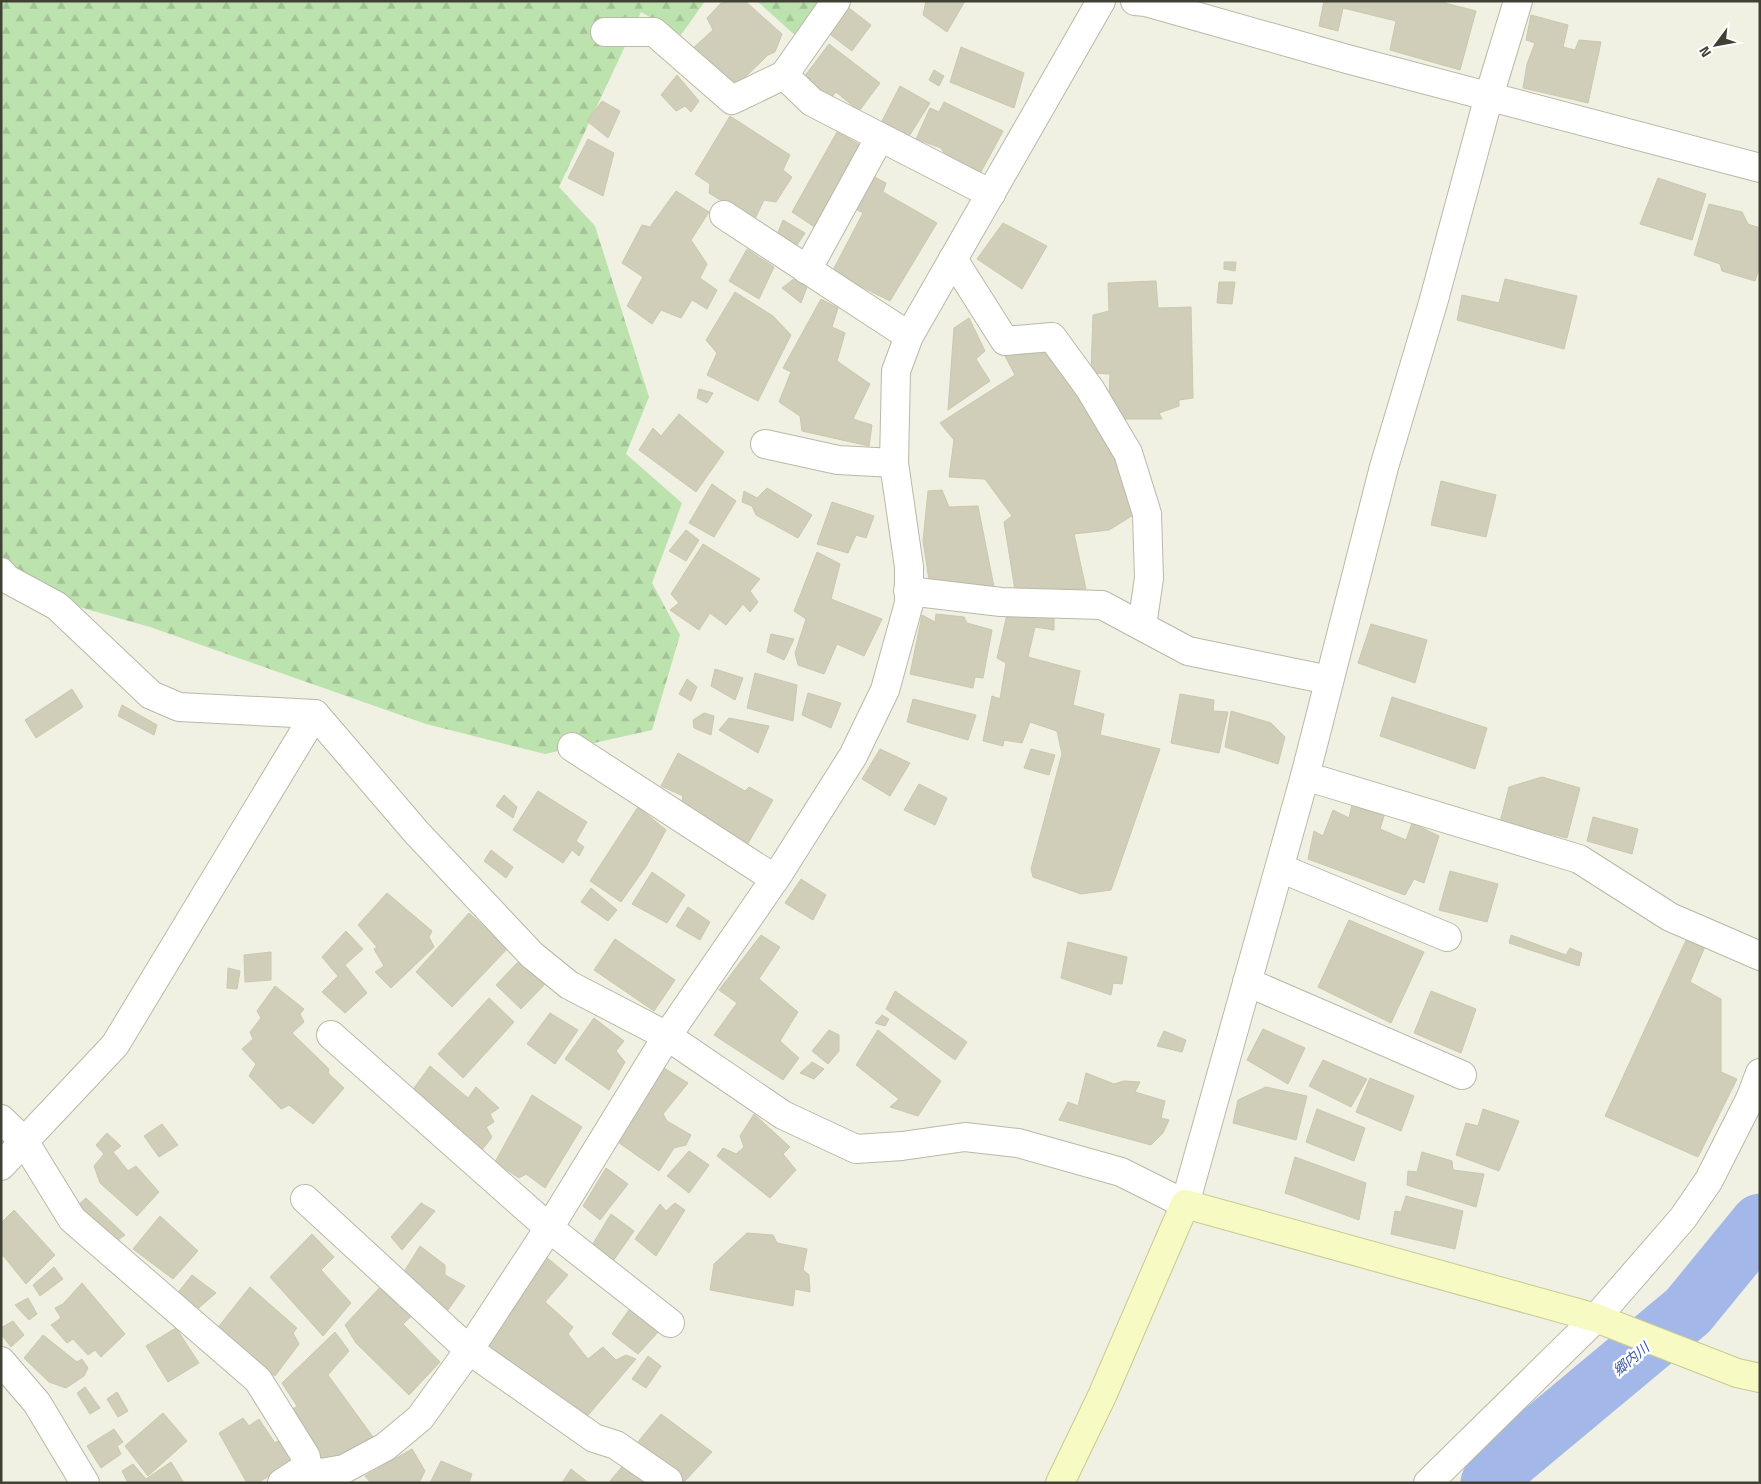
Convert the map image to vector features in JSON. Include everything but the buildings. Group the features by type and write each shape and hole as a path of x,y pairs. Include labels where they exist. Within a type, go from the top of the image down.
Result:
{"street":[{"path":"605,32 654,32 732,100 784,75 836,1"},
{"path":"305,1468 321,1473 344,1469 385,1447 420,1418 469,1350 550,1228 667,1036 775,879 853,756 885,690 909,603 909,568 894,463 896,372 909,336 1101,1"},
{"path":"1135,1 1146,2 1347,59 1760,168"},
{"path":"1060,1483 1102,1396 1185,1204 1305,776 1384,467 1433,302 1489,96 1518,1"},
{"path":"784,75 812,102 991,194"},
{"path":"807,270 880,137"},
{"path":"724,215 909,336"},
{"path":"953,258 1005,341 1052,337 1090,389 1128,453 1147,514 1150,578 1142,626"},
{"path":"765,444 838,460 894,463"},
{"path":"1,572 7,579 57,606 151,695 179,707 315,714 417,833 532,955 569,985 667,1036 783,1115 856,1149 902,1146 966,1137 1018,1143 1121,1172 1185,1204 1596,1318 1748,1376"},
{"path":"908,591 1001,602 1102,605 1188,651 1329,680"},
{"path":"1,1166 116,1045 315,714"},
{"path":"572,748 775,879"},
{"path":"1305,776 1579,859 1670,917 1760,956"},
{"path":"1280,868 1447,936"},
{"path":"1248,982 1462,1075"},
{"path":"331,1035 550,1228 670,1323"},
{"path":"1428,1483 1596,1318 1683,1218 1709,1180 1751,1097 1760,1073"},
{"path":"1,1119 24,1141 72,1219 258,1380 306,1457 305,1468"},
{"path":"305,1199 469,1350 594,1438 616,1445 668,1481 667,1483"},
{"path":"1,1361 37,1403 85,1483"},
{"path":"282,1483 305,1468"}],"green space":[{"path":"1,1 705,1 681,35 641,12 559,187 595,226 649,397 626,454 682,503 652,583 680,635 652,730 545,754 426,724 150,627 1,585"},
{"path":"757,1 820,1 797,37"}],"waterway":[{"name":"郷内川","path":"1490,1483 1508,1461 1688,1311 1760,1223"}]}
